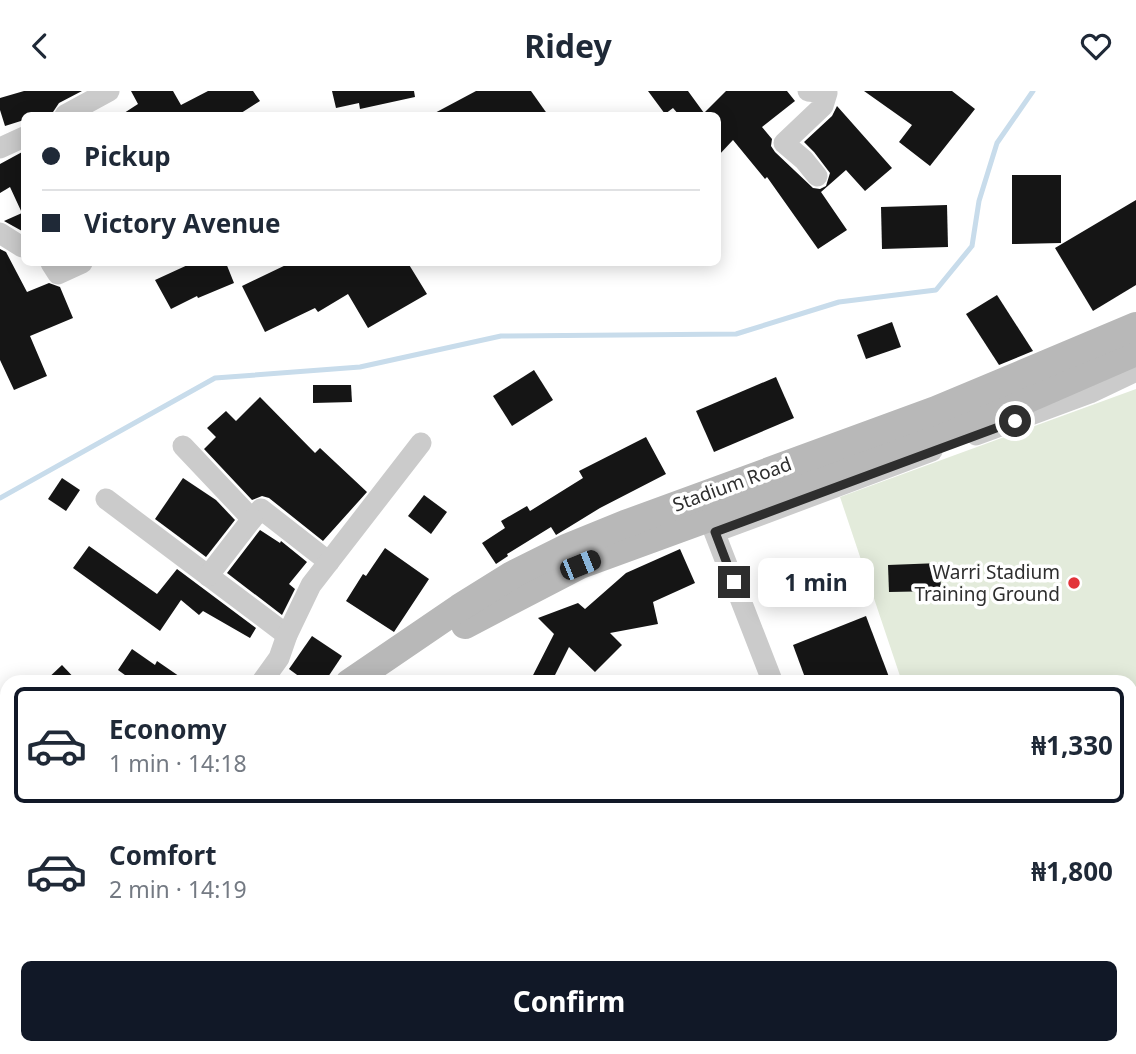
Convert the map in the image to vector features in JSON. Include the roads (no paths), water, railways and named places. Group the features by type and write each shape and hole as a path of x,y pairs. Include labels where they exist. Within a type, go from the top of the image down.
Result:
{"main road":[{"name":"Stadium Road","path":"361,675 512,575 566,548 637,519 936,410 1136,326"},
{"name":"Stadium Road","path":"394,675 465,625 580,565 712,525 989,416 1136,352"}],"street":[{"path":"70,112 109,91"},
{"path":"808,91 827,93 823,106 784,143 804,160 817,176"},
{"path":"0,148 21,138"},
{"path":"0,233 21,246"},
{"path":"53,266 58,274 75,266"},
{"path":"770,675 712,525 1090,393 1136,372"},
{"path":"267,675 279,658 311,585 421,443"},
{"path":"183,446 252,519"},
{"path":"106,499 287,635"},
{"path":"208,576 261,509 329,562"}],"waterway":[{"path":"0,498 215,378 360,367 501,336 736,334 839,302 936,290 972,246 979,201 997,143 1033,91"}],"place":[{"name":"Warri Stadium Training Ground","path":"1074,583"}]}
